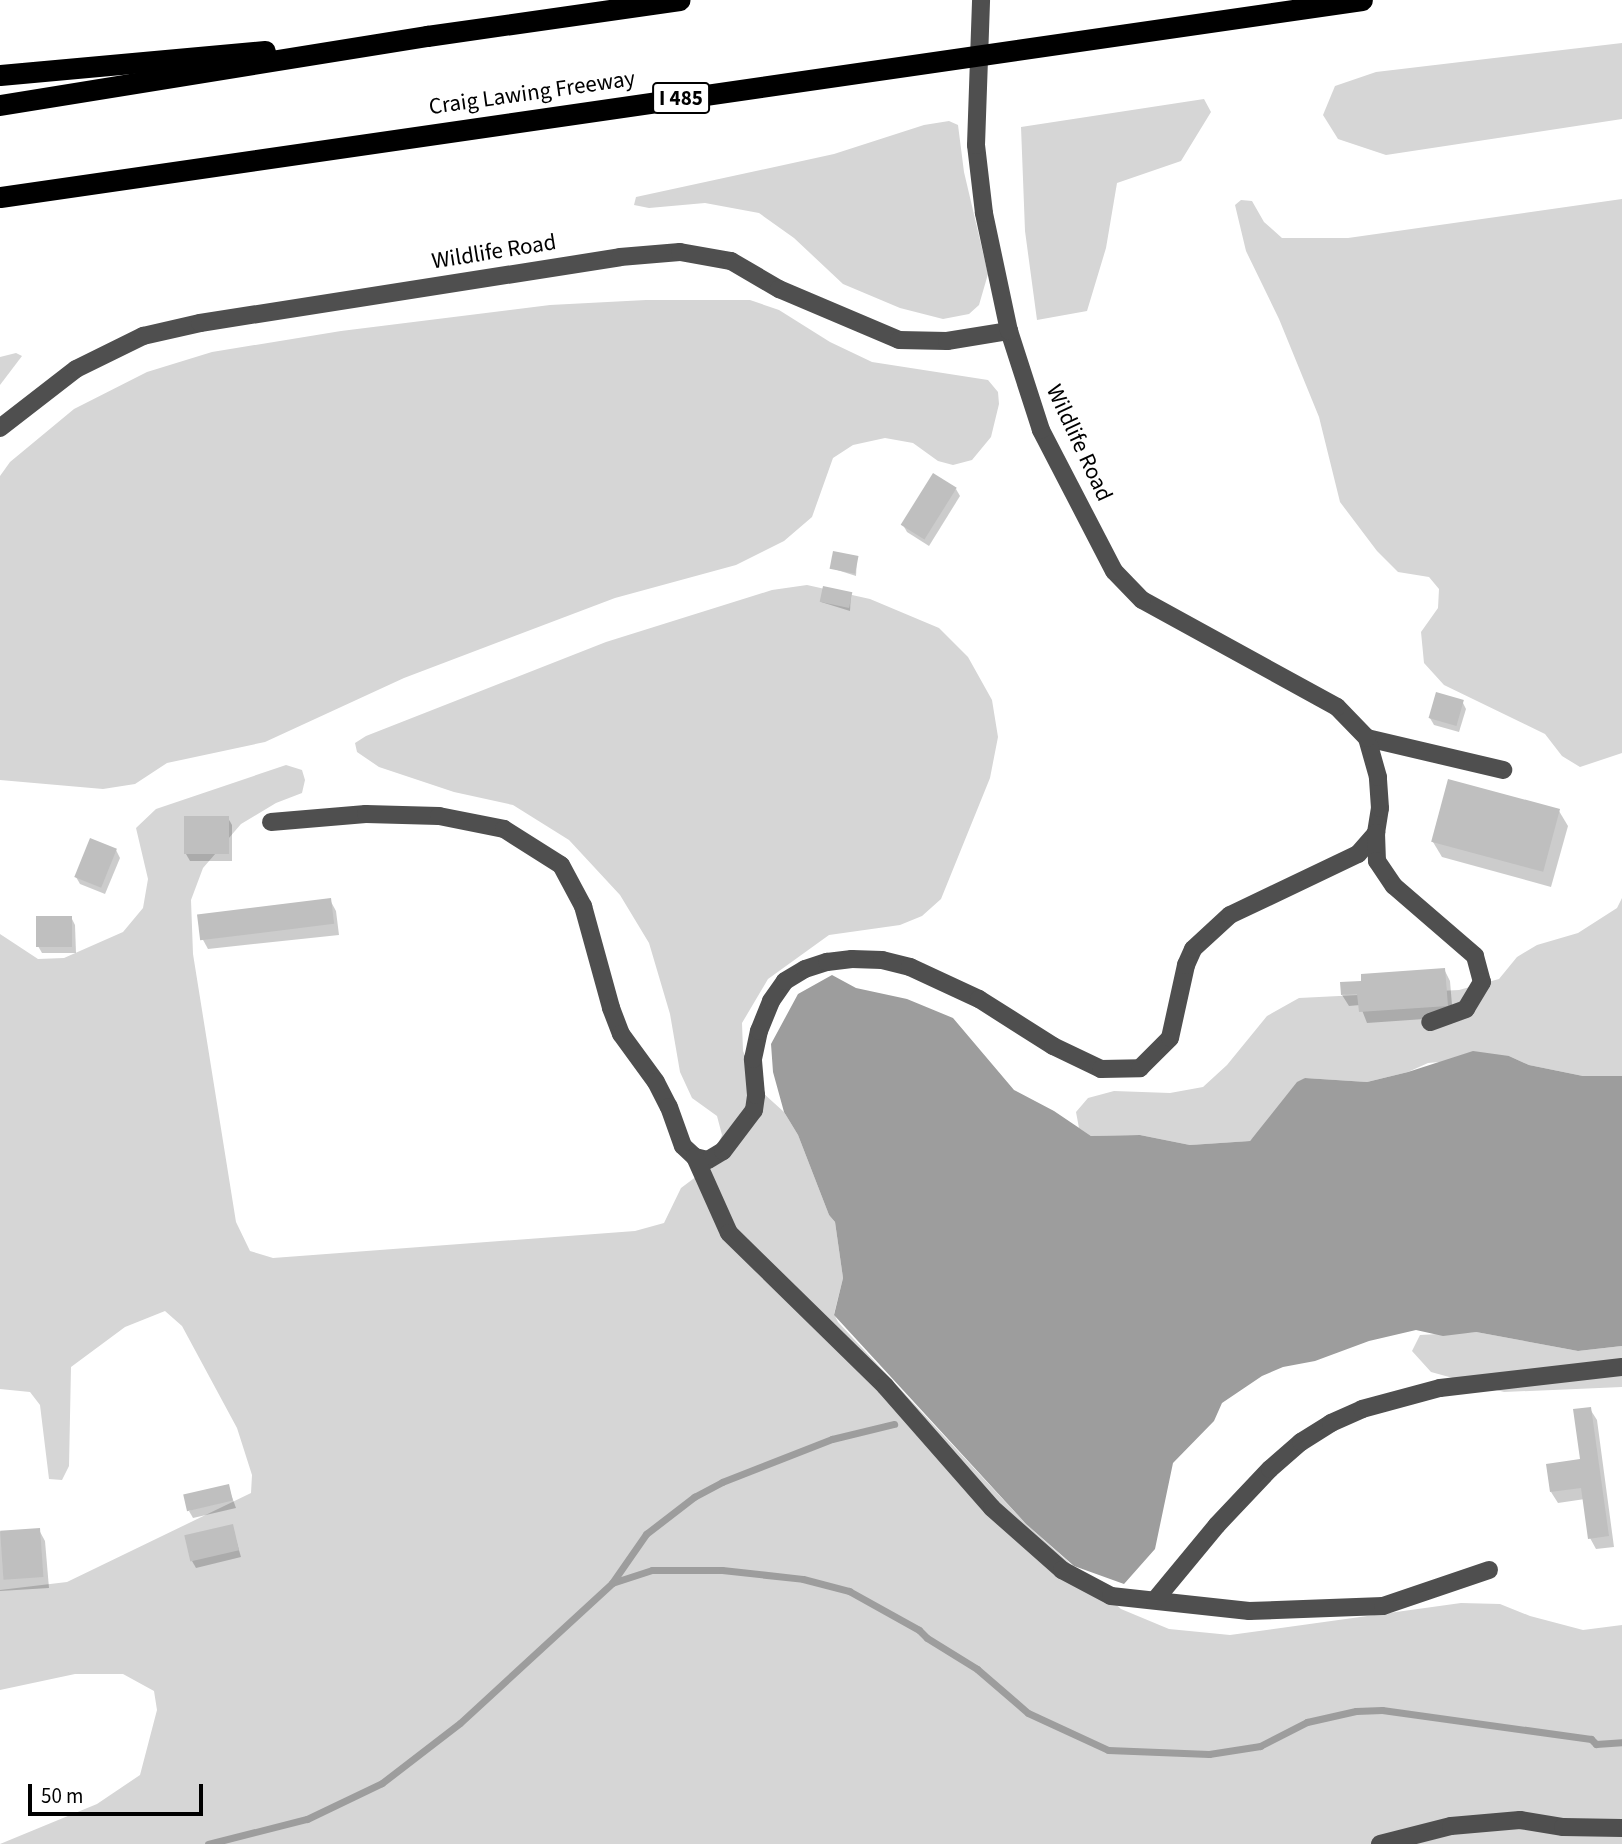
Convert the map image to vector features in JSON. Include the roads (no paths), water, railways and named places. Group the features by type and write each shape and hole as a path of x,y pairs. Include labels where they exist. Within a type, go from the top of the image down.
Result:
{"highway":[{"path":"0,105 427,36 679,0"},
{"name":"Craig Lawing Freeway","path":"0,197 1362,0"},
{"path":"0,75 427,36"}],"street":[{"name":"Wildlife Road","path":"981,0 976,145 984,213 1009,331 1041,430 1114,571 1142,600 1337,707 1367,738"},
{"name":"Wildlife Road","path":"0,428 76,369 144,336 200,323 620,257 680,252 731,261 779,289 899,340 947,341 1009,331"},
{"path":"1430,1022 1466,1009 1482,982 1475,956 1394,886 1377,861 1376,833 1380,808 1378,777 1367,738 1503,770"},
{"path":"271,822 366,814 439,816 504,829 561,865 583,906 611,1008 621,1034 656,1082 669,1107 683,1146 695,1157 729,1233 885,1386 992,1508 1062,1570 1111,1596 1249,1611 1383,1606 1489,1570"},
{"path":"695,1157 708,1160 723,1151 754,1110 756,1095 753,1059 759,1031 771,1001 785,981 806,969 827,962 852,959 882,960 910,967 979,999 1053,1046 1101,1069 1140,1068 1170,1038 1193,948 1230,915 1358,854 1376,833"},
{"path":"1155,1600 1217,1525 1270,1469 1301,1442 1331,1423 1363,1409 1440,1388 1622,1367"},
{"path":"1380,1844 1451,1826 1520,1820 1563,1828 1622,1828"}],"waterway":[{"path":"208,1844 307,1819 382,1783 460,1723 612,1583 646,1534 694,1497 722,1482 832,1439 894,1424"},
{"path":"612,1583 652,1570 722,1570 803,1579 849,1591 919,1630 927,1638 977,1669 1028,1713 1108,1750 1209,1754 1260,1746 1307,1722 1356,1711 1382,1710 1591,1739 1596,1744 1622,1742"}]}
